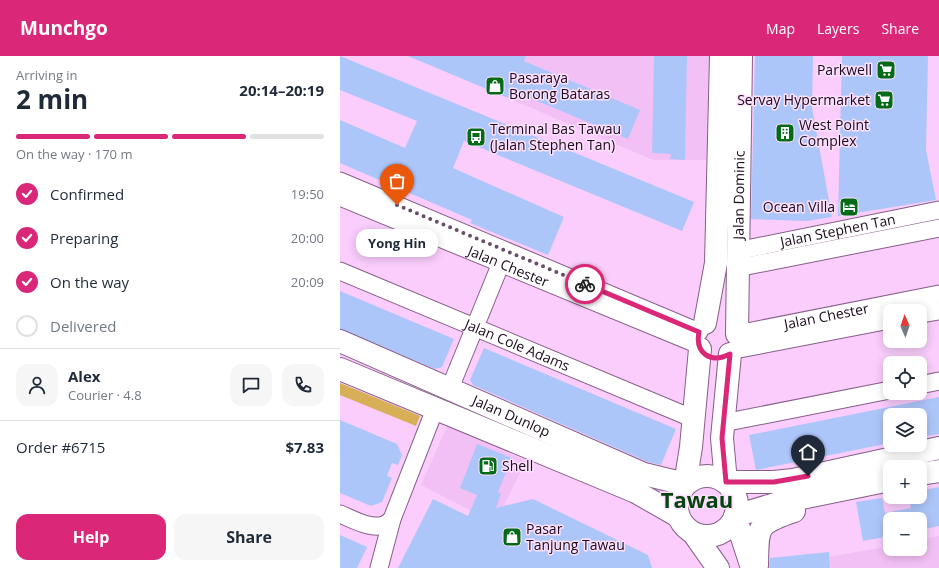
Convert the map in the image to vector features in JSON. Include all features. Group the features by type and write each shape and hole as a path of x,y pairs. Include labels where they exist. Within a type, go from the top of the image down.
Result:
{"main road":[{"name":"Jalan Dominic","path":"685,484 694,419 701,337 716,263 721,56"},
{"name":"Jalan Dominic","path":"726,482 723,454 723,423 734,346 737,268 740,56"},
{"path":"716,263 737,268"},
{"path":"717,318 724,319 730,323 734,346 717,358 705,354 701,337 717,318"},
{"name":"Jalan Dunlop","path":"340,341 656,479 685,484"},
{"path":"402,368 433,395 435,409"},
{"name":"Jalan Dunlop","path":"340,369 636,492 678,516"},
{"path":"726,482 774,482 793,480 939,448"},
{"path":"927,473 939,471"},
{"path":"718,568 694,534 687,529 678,516 677,499 685,484 701,476 719,478 726,482 736,498 735,516 752,568"},
{"path":"694,534 704,536 723,532 730,525 735,516 772,504 883,481"},
{"path":"756,568 756,542 763,526 773,518 805,507 822,493"}],"street":[{"name":"Jalan Chester","path":"340,181 701,337"},
{"name":"Jalan Chester","path":"340,197 501,263 701,337"},
{"name":"Jalan Stephen Tan","path":"737,268 939,210"},
{"name":"Jalan Stephen Tan","path":"737,268 939,228"},
{"path":"450,388 501,263"},
{"name":"Jalan Cole Adams","path":"340,271 694,419"},
{"name":"Jalan Chester","path":"734,346 939,294"},
{"path":"927,313 939,311"},
{"name":"Jalan Chester","path":"734,346 883,321"},
{"path":"927,383 939,381"},
{"path":"723,423 883,391"},
{"path":"380,568 392,519 435,409"},
{"path":"340,514 366,525 376,535 377,542 372,568"},
{"path":"366,525 382,525 386,524 392,519"}],"shaded area":[{"path":"526,56 711,56 709,160 653,160 508,98"},
{"path":"340,383 420,416 416,426 340,395"},
{"path":"447,426 526,461 495,523 421,485"},
{"path":"939,536 939,568 831,568 829,557 883,547 883,556 927,556 927,539"}],"building":[{"path":"340,56 694,202 682,231 464,141 453,168 564,217 548,255 470,223 472,220 340,163 340,120 405,148 417,121 340,90"},
{"path":"408,56 526,56 524,61 640,110 628,139 511,90 508,98"},
{"path":"654,56 687,56 685,160 670,159 671,154 652,153"},
{"path":"755,56 813,56 812,108 832,217 807,221 751,219"},
{"path":"842,56 928,56 926,150 936,200 838,216"},
{"path":"340,291 454,339 442,367 435,369 340,329"},
{"path":"484,348 676,429 661,465 648,462 473,385 470,380"},
{"path":"939,397 939,434 927,436 927,408 884,408 927,400"},
{"path":"883,408 883,444 756,470 749,435"},
{"path":"340,420 397,444 402,455 398,465 392,463 387,476 392,478 382,502 371,506 340,493"},
{"name":"Pasar Tanjung Tawau","path":"477,444 512,458 498,492 501,494 496,508 533,499 648,555 652,568 398,568 433,499 468,516 477,495 460,488"},
{"path":"939,487 939,526 927,529 927,512 890,512 911,508 910,504 927,504 927,490"},
{"path":"882,498 885,512 883,512 883,537 863,541 856,502"},
{"path":"340,535 367,547 357,568 340,568"},
{"path":"829,552 830,568 769,568 770,558"}],"way so far":[{"path":"397,205 585,284"}],"place":[{"name":"Parkwell","path":"886,70"},
{"name":"Pasaraya Borong Bataras","path":"495,86"},
{"name":"Servay Hypermarket","path":"884,100"},
{"name":"West Point Complex","path":"785,133"},
{"name":"Terminal Bas Tawau (Jalan Stephen Tan)","path":"476,137"},
{"name":"Yong Hin","path":"397,205"},
{"name":"Ocean Villa","path":"849,207"},
{"name":"Shell","path":"488,466"},
{"name":"Pasar Tanjung Tawau","path":"512,537"}],"district":[{"name":"Tawau","path":"697,500"}],"route":[{"path":"585,284 699,332 698,338 700,349 711,357 724,357 730,354 722,438 726,482 774,482 793,480 808,476"}]}
